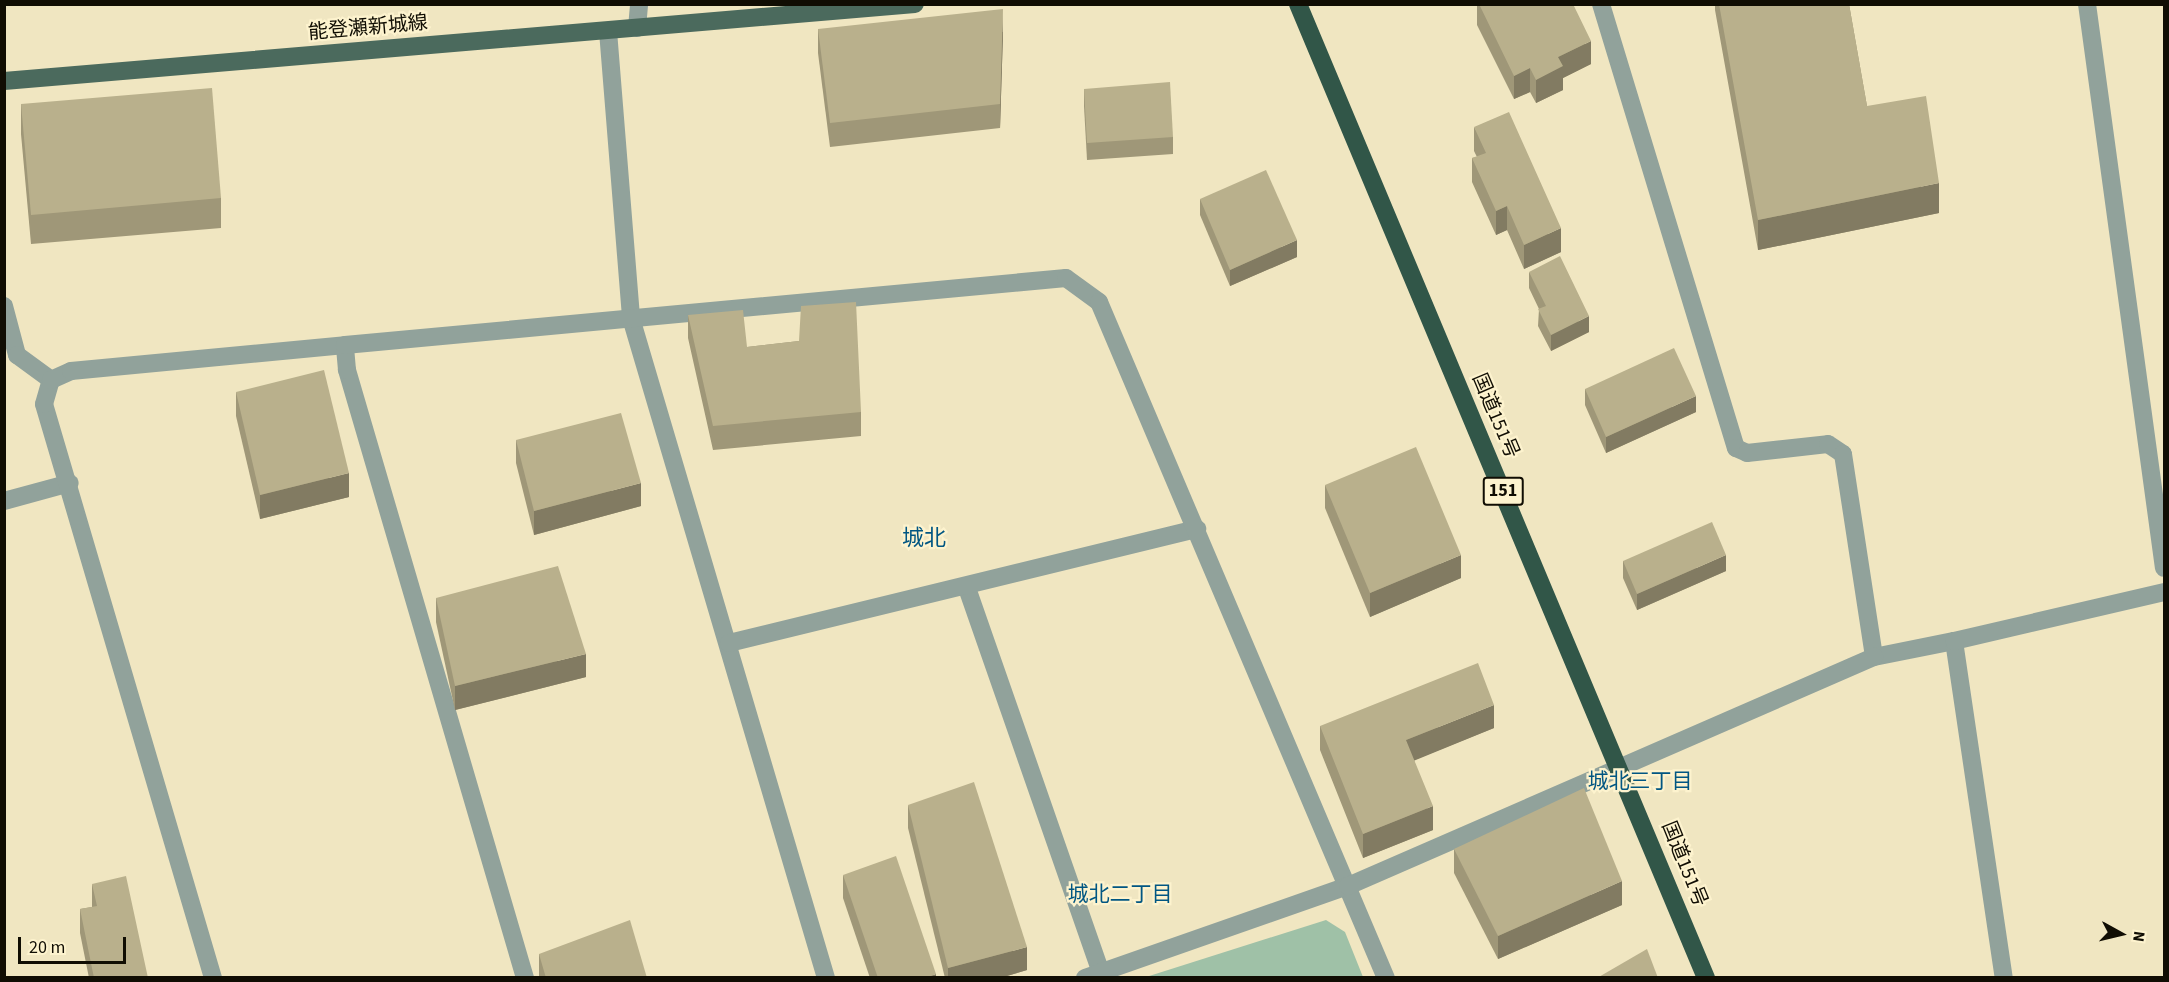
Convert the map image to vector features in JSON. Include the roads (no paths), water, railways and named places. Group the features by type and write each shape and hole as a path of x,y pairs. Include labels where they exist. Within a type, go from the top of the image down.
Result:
{"highway":[{"name":"国道151号","path":"1298,4 1620,765 1706,978"}],"main road":[{"name":"能登瀬新城線","path":"4,81 915,4"}],"street":[{"path":"638,28 639,4"},
{"path":"1601,4 1736,448 1747,453 1828,444 1843,454 1874,657"},
{"path":"2087,4 2164,568"},
{"path":"608,31 631,318 729,643 826,978"},
{"path":"213,978 70,483 44,404 51,380 71,371 1066,278 1099,302 1386,978"},
{"path":"4,306 18,354 51,380"},
{"path":"345,345 347,370 525,978"},
{"path":"4,501 70,483"},
{"path":"729,643 968,588 1197,529"},
{"path":"968,588 1093,975 1348,886 1620,765 1874,657 1954,641 2164,592"},
{"path":"1954,641 2004,978"}],"district":[{"name":"城北","path":"924,539"},
{"name":"城北三丁目","path":"1640,781"},
{"name":"城北二丁目","path":"1120,894"}]}
